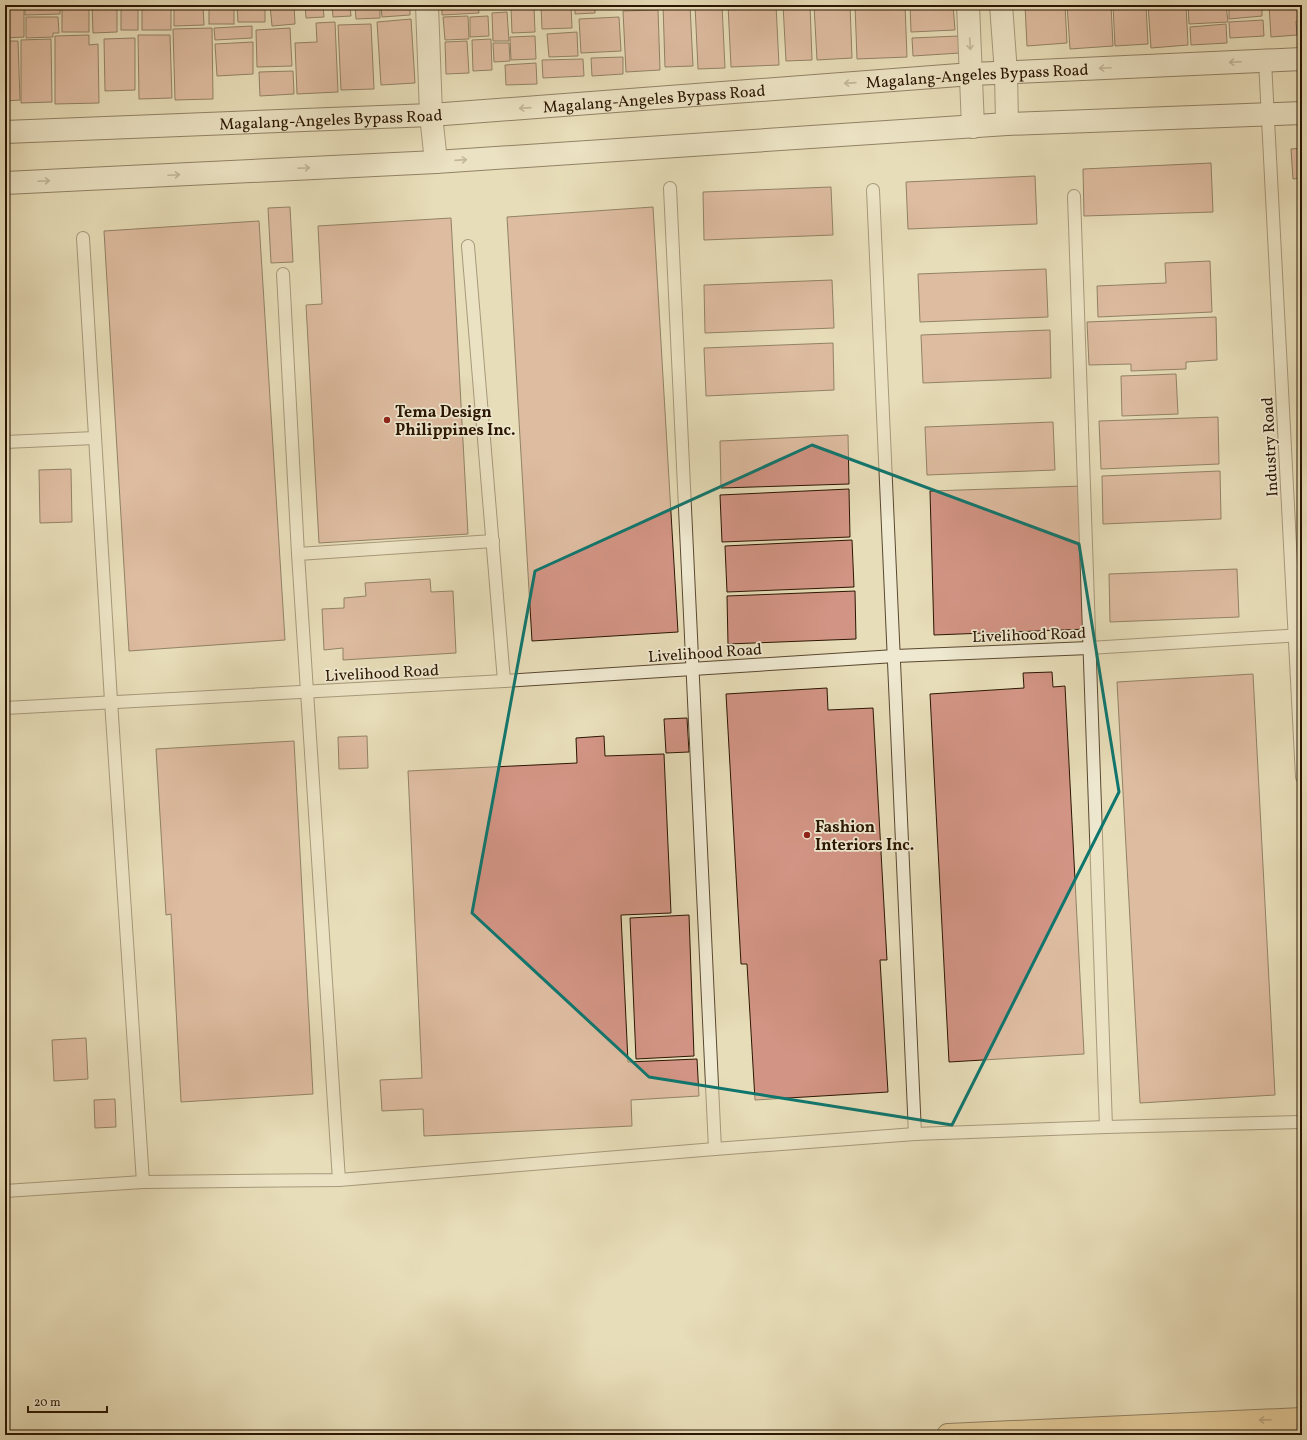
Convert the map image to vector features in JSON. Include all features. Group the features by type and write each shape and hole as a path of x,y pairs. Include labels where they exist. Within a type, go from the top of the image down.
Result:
{"highway":[{"path":"948,1435 1302,1420"}],"street":[{"path":"427,5 431,115 436,162"},
{"path":"968,5 973,127"},
{"path":"1001,5 1006,73 1007,124"},
{"name":"Magalang-Angeles Bypass Road","path":"5,132 431,115 972,74 1302,59"},
{"path":"5,183 436,162 1007,124 1302,113"}],"lane":[{"name":"Industry Road","path":"1265,61 1298,636 1302,778"},
{"path":"670,188 715,1148"},
{"path":"873,190 895,656 915,1134"},
{"path":"1074,196 1106,1127"},
{"path":"83,238 111,701 144,1182"},
{"path":"468,246 504,681"},
{"path":"283,274 298,554 339,1180"},
{"path":"5,442 95,438"},
{"path":"298,554 493,540"},
{"name":"Livelihood Road","path":"5,708 111,701 504,681 895,656 1089,648 1298,636"},
{"path":"5,1191 144,1182 339,1180 715,1148 915,1134 1302,1122"}],"highlighted area":[{"path":"812,445 1079,544 1119,792 952,1125 649,1077 472,913 535,571"}],"building":[{"path":"5,5 24,5 24,37 5,38"},
{"path":"25,5 60,5 60,14 25,15"},
{"path":"62,5 89,5 89,32 62,32"},
{"path":"92,5 117,5 117,32 93,33"},
{"path":"121,5 138,5 138,30 121,30"},
{"path":"142,5 171,5 171,30 142,30"},
{"path":"174,5 203,5 204,25 174,26"},
{"path":"209,5 234,5 234,24 209,24"},
{"path":"237,5 265,5 265,22 238,22"},
{"path":"270,5 294,5 295,24 272,26"},
{"path":"305,5 323,5 324,17 306,18"},
{"path":"332,5 350,5 351,16 333,17"},
{"path":"355,5 380,5 380,18 356,19"},
{"path":"381,5 410,5 410,15 382,17"},
{"path":"442,5 478,5 479,13 442,15"},
{"path":"482,5 493,5 493,9 482,9"},
{"path":"541,5 571,5 572,28 542,29"},
{"path":"575,5 595,5 595,13 575,14"},
{"path":"598,5 630,5 630,6 598,7"},
{"path":"663,5 690,5 693,66 665,67"},
{"path":"695,5 722,5 725,68 698,69"},
{"path":"728,5 776,5 779,65 731,67"},
{"path":"783,5 810,5 812,60 786,61"},
{"path":"814,5 850,5 852,58 817,60"},
{"path":"855,5 905,5 907,57 857,59"},
{"path":"910,5 953,5 955,30 911,32"},
{"path":"1025,5 1065,5 1067,43 1027,46"},
{"path":"1067,5 1111,5 1113,46 1070,49"},
{"path":"1113,5 1146,5 1148,44 1115,46"},
{"path":"1148,5 1186,5 1188,45 1151,48"},
{"path":"1188,5 1226,5 1228,22 1189,24"},
{"path":"1229,5 1262,5 1262,16 1229,19"},
{"path":"1269,5 1302,5 1302,20 1296,21 1297,35 1271,37"},
{"path":"534,6 535,32 512,33 511,7"},
{"path":"658,10 660,70 626,72 623,11"},
{"path":"507,12 509,41 493,41 492,13"},
{"path":"468,16 469,39 445,40 443,17"},
{"path":"488,16 489,36 470,37 470,17"},
{"path":"26,17 58,17 59,33 53,33 53,37 26,38"},
{"path":"619,17 621,51 581,53 579,19"},
{"path":"411,19 415,83 381,85 377,22"},
{"path":"1263,20 1264,36 1230,38 1229,22"},
{"path":"335,22 338,92 297,94 295,43 317,42 316,23"},
{"path":"371,24 374,89 341,90 338,25"},
{"path":"1226,24 1227,43 1191,45 1190,27"},
{"path":"252,26 252,38 215,40 214,28"},
{"path":"212,28 213,99 175,100 173,29"},
{"path":"290,28 292,66 257,67 256,30"},
{"path":"577,32 578,56 549,57 547,34"},
{"path":"89,35 89,45 98,44 99,103 55,104 55,36"},
{"path":"138,35 170,35 172,98 139,99"},
{"path":"535,36 536,59 511,60 510,37"},
{"path":"959,36 960,53 913,56 912,38"},
{"path":"135,38 135,90 105,91 104,39"},
{"path":"51,39 52,102 21,103 21,40"},
{"path":"491,39 492,70 473,71 472,40"},
{"path":"5,41 18,41 20,100 5,101"},
{"path":"467,41 469,73 446,74 445,42"},
{"path":"253,42 253,74 217,76 215,44"},
{"path":"493,43 509,43 510,61 494,62"},
{"path":"623,57 623,74 592,76 591,58"},
{"path":"583,59 584,76 543,78 542,60"},
{"path":"536,63 537,84 506,85 505,65"},
{"path":"293,71 294,94 260,96 259,72"},
{"path":"1302,148 1302,178 1293,179 1291,149"},
{"path":"1211,163 1213,212 1084,216 1083,169"},
{"path":"1035,176 1037,224 908,229 906,182"},
{"path":"831,187 833,235 704,240 703,192"},
{"path":"290,207 293,262 271,263 268,208"},
{"path":"653,207 678,632 532,641 507,217"},
{"name":"Tema Design Philippines Inc.","path":"451,218 468,534 319,543 306,305 322,304 318,226"},
{"path":"259,221 285,640 129,651 104,231"},
{"path":"1210,261 1212,312 1098,317 1097,286 1166,283 1165,263"},
{"path":"1046,269 1048,317 920,322 918,274"},
{"path":"832,280 834,328 705,333 704,285"},
{"path":"1216,317 1217,360 1186,362 1186,369 1131,371 1131,364 1089,365 1087,322"},
{"path":"1050,330 1051,378 923,383 921,335"},
{"path":"833,343 834,390 706,396 704,348"},
{"path":"1176,374 1178,414 1122,416 1121,376"},
{"path":"1218,417 1219,464 1101,469 1099,421"},
{"path":"1053,422 1055,470 927,475 925,427"},
{"path":"848,435 849,484 721,488 720,441"},
{"path":"71,469 72,522 40,523 39,470"},
{"path":"1220,471 1221,519 1103,524 1102,476"},
{"path":"1083,486 1088,629 934,635 930,491"},
{"path":"849,489 850,537 722,542 720,495"},
{"path":"852,540 854,587 727,592 725,546"},
{"path":"1237,569 1239,617 1110,622 1109,574"},
{"path":"430,579 431,592 453,591 456,653 343,660 343,648 324,650 322,609 344,608 344,598 366,596 365,583"},
{"path":"855,591 856,639 728,644 727,596"},
{"path":"1052,672 1053,687 1065,686 1084,1054 949,1062 930,694 1024,688 1023,673"},
{"path":"1253,674 1275,1095 1140,1103 1117,682"},
{"name":"Fashion Interiors Inc.","path":"827,688 828,710 873,708 887,960 880,960 888,1092 755,1100 747,964 741,964 726,694"},
{"path":"687,718 689,752 666,753 664,719"},
{"path":"367,736 368,768 339,769 338,737"},
{"path":"604,736 605,756 664,754 671,913 621,915 628,1062 697,1059 699,1096 631,1100 632,1126 424,1136 423,1109 382,1111 380,1080 422,1078 408,771 577,763 576,738"},
{"path":"294,741 313,1094 181,1102 171,914 166,915 156,749"},
{"path":"689,915 694,1056 636,1059 630,918"},
{"path":"86,1038 88,1079 54,1081 52,1040"},
{"path":"115,1099 116,1127 95,1128 94,1100"}],"place":[{"name":"Tema Design Philippines Inc.","path":"387,420"},
{"name":"Fashion Interiors Inc.","path":"807,835"}]}
